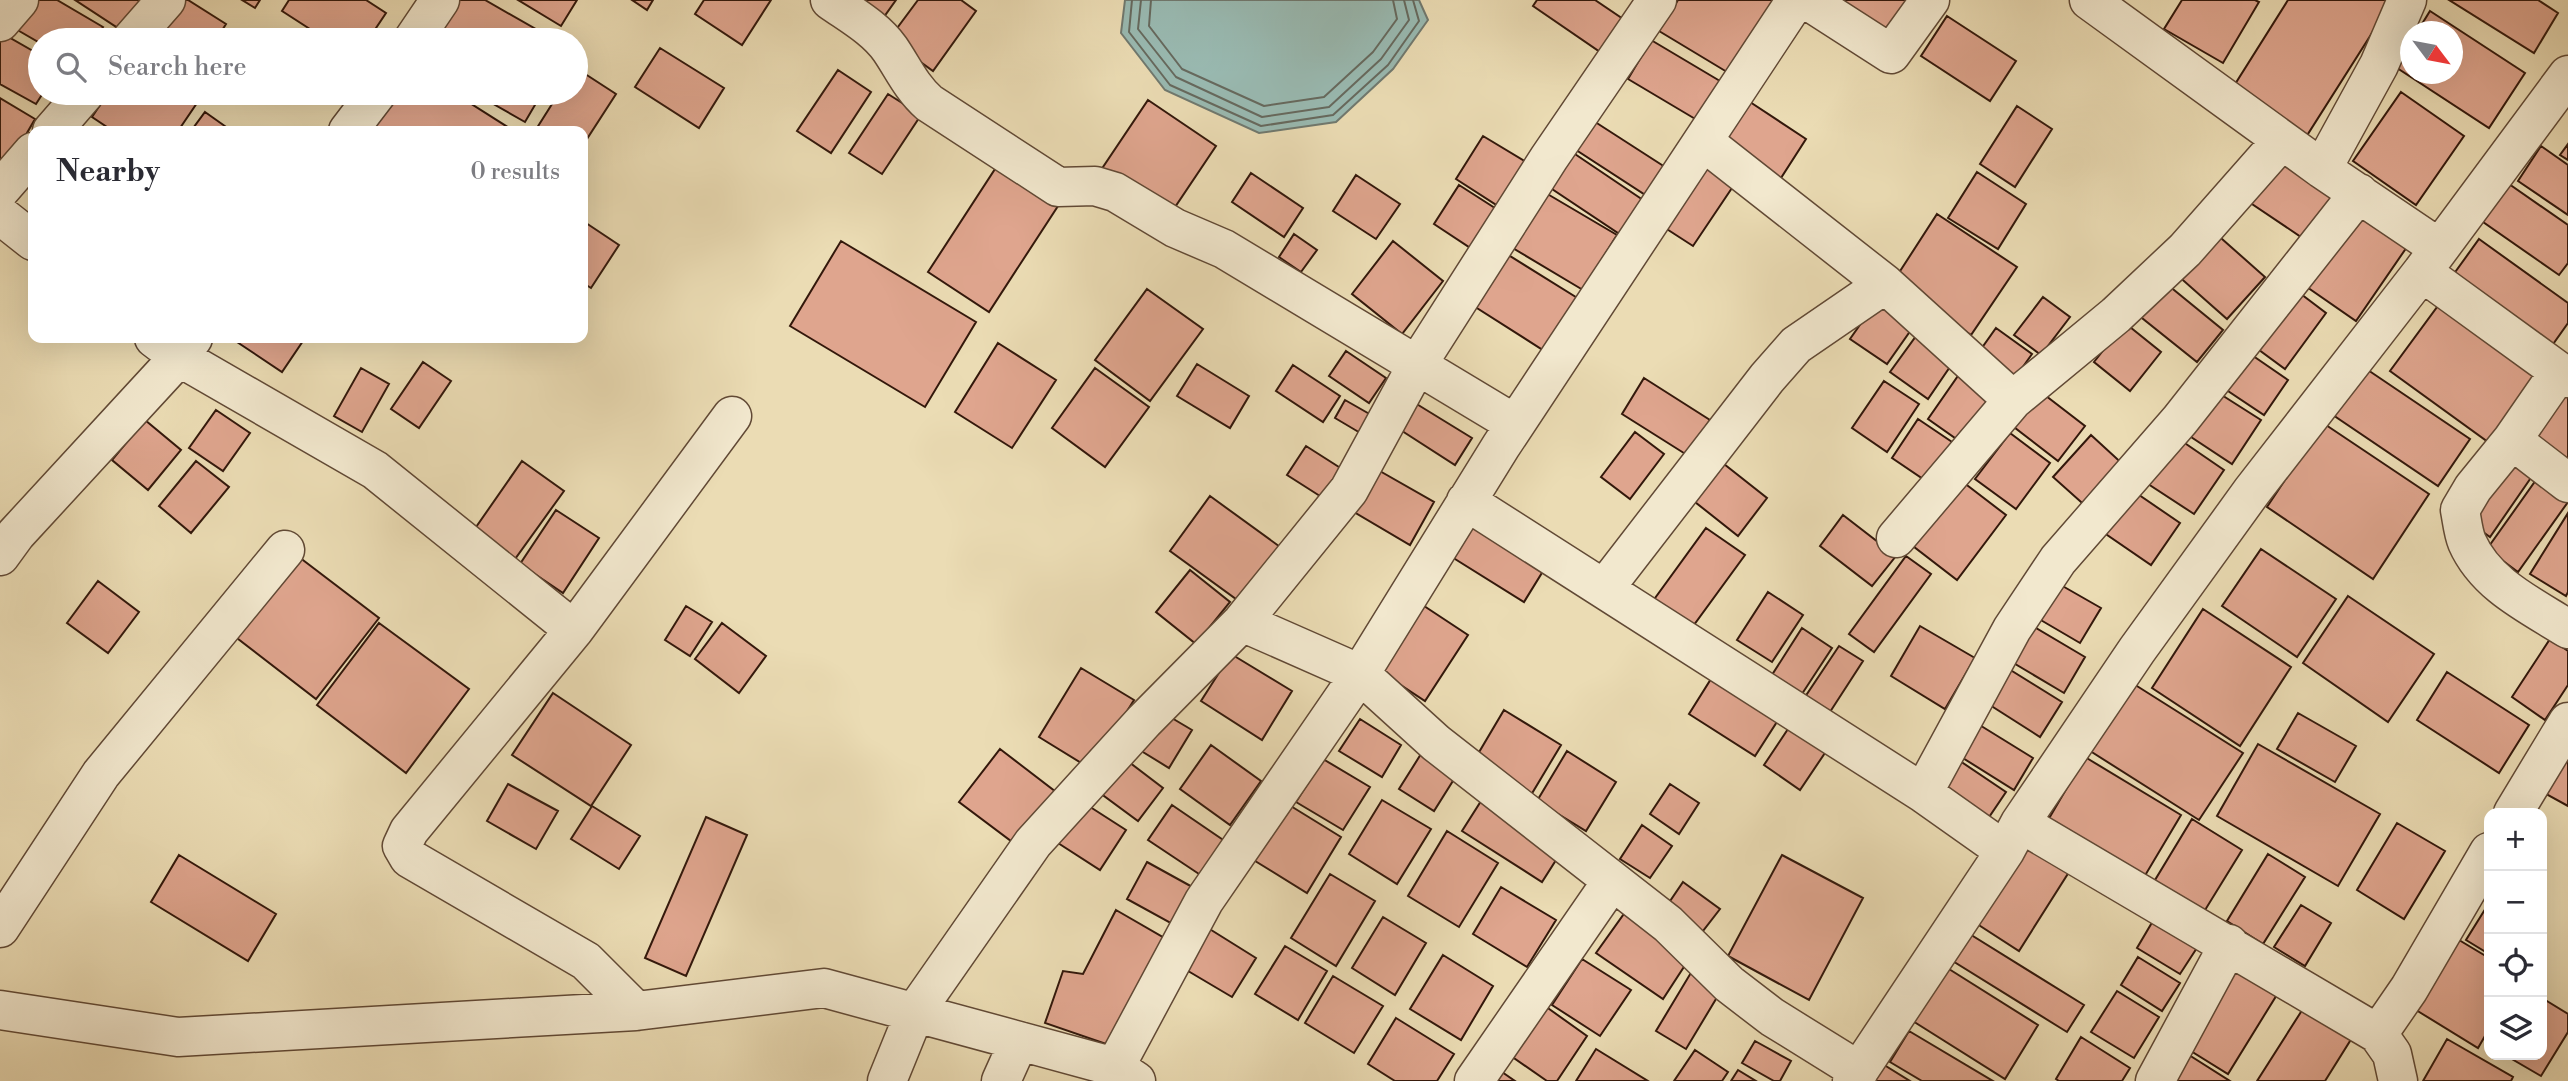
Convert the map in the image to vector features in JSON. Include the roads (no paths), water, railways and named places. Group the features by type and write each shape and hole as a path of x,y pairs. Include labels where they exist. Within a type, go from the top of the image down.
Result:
{"street":[{"path":"0,22 19,0"},
{"path":"142,28 166,0"},
{"path":"421,28 440,0"},
{"path":"830,0 877,34 917,93 929,103 1058,187 1095,187 1115,192 1175,228 1224,249 1515,424"},
{"path":"887,1081 915,1012 1033,843 1144,721 1242,622 1349,490 1417,365 1549,158 1657,0"},
{"path":"0,1010 178,1037 636,1010 824,988 1019,1041 1125,1074 1204,901 1360,674 1515,424 1796,0"},
{"path":"1807,0 1891,54 1930,0"},
{"path":"2089,0 2359,193 2431,260 2564,375 2473,488 2460,510 2467,541 2486,573 2568,629"},
{"path":"2322,169 2379,65 2407,0"},
{"path":"1242,622 1360,674 1436,743 1668,924 1729,984 1856,1076 2137,650 2252,491 2431,260 2568,75"},
{"path":"56,126 75,105"},
{"path":"352,126 368,105"},
{"path":"1896,538 2013,400 2116,315 2185,250 2282,140"},
{"path":"1704,142 1885,284 2013,400"},
{"path":"0,190 28,158"},
{"path":"1923,793 2012,628 2058,560 2180,420 2359,193"},
{"path":"0,215 28,237"},
{"path":"1604,589 1767,378 1796,345 1885,284"},
{"path":"5,536 175,344 375,470 574,630"},
{"path":"636,1010 586,961 409,858 402,846 409,831 574,630 732,416"},
{"path":"2512,440 2568,483"},
{"path":"1466,501 1923,793 2228,944 2378,1034 2392,1054 2398,1081"},
{"path":"0,928 101,774 285,550"},
{"path":"2516,808 2566,729"},
{"path":"2378,1034 2409,989 2484,860"},
{"path":"1474,1081 1612,881"},
{"path":"2155,1081 2228,944"},
{"path":"1001,1081 1019,1041"}],"water":[{"path":"1125,0 1419,0 1428,20 1393,69 1336,122 1259,133 1165,90 1121,33"}]}
